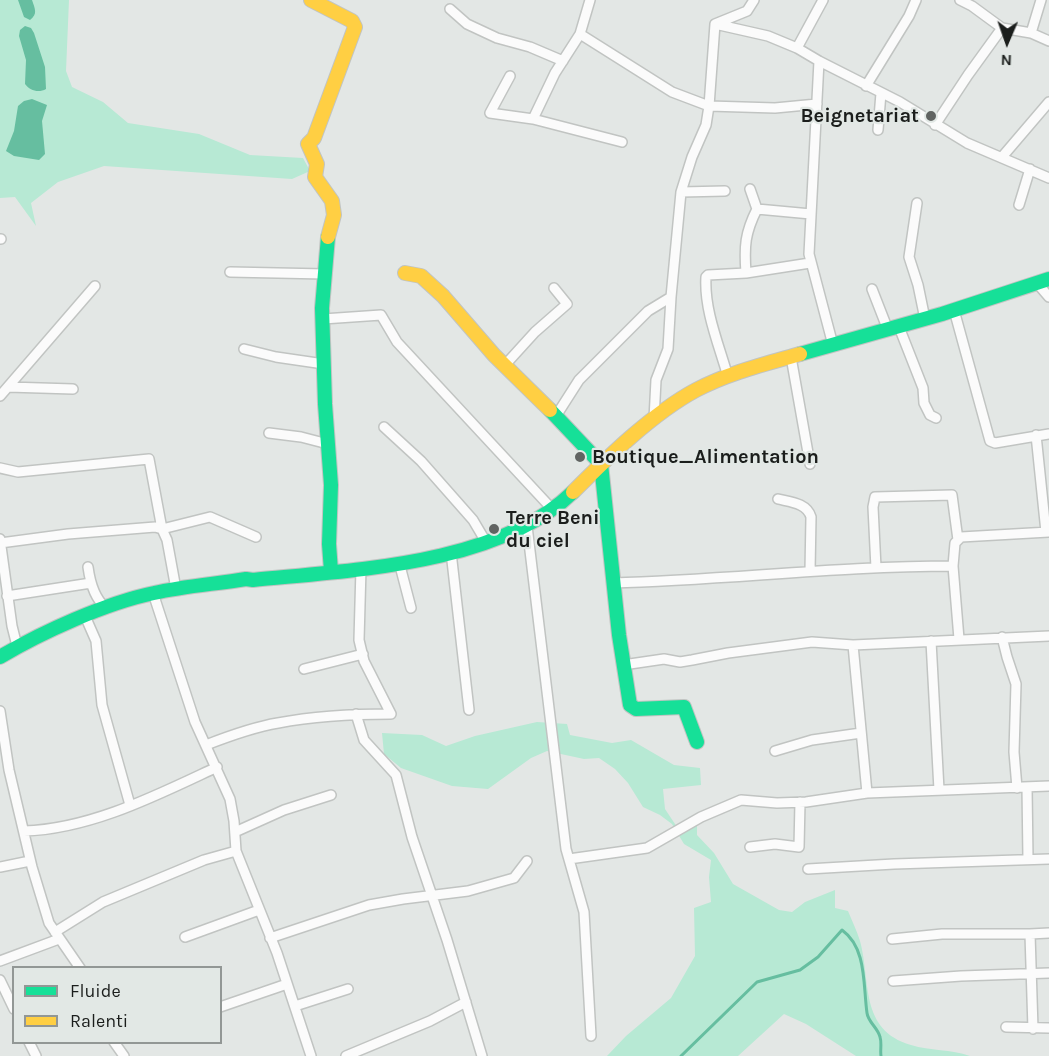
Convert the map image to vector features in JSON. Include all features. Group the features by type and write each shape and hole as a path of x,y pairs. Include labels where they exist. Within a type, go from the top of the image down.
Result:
{"street":[{"path":"311,0 352,21 355,27 314,138 308,144 317,164 315,177 332,201 334,215 328,232 327,265 323,281 324,364 331,485 329,544 331,571"},
{"path":"533,119 555,73 580,34 590,0"},
{"path":"715,24 747,11 754,0"},
{"path":"797,48 823,0"},
{"path":"866,86 909,16 916,0"},
{"path":"960,0 974,3 1002,28 1031,33 1049,41"},
{"path":"1031,33 1041,0"},
{"path":"450,9 467,24 497,38 530,47 563,61"},
{"path":"715,24 768,36 797,48 819,62 919,113 967,143 1049,178"},
{"path":"654,419 656,380 668,349 681,192 692,157 706,125 715,24"},
{"path":"935,125 1002,28"},
{"path":"580,34 672,92 709,106 775,108 817,104"},
{"path":"819,62 813,149 810,263 833,345"},
{"path":"510,76 490,113 533,119 622,142"},
{"path":"878,130 881,93"},
{"path":"1002,157 1049,102"},
{"path":"1019,205 1030,169"},
{"path":"746,273 744,246 747,230 757,209 750,189"},
{"path":"681,192 725,191"},
{"path":"916,203 909,257 925,319"},
{"path":"757,209 811,214"},
{"path":"728,377 710,312 706,293 706,277 714,274 746,273 810,263"},
{"path":"230,272 325,274"},
{"path":"405,273 421,276 443,296 494,355 601,464 613,583 630,705 636,709 684,706 697,742"},
{"path":"0,657 17,646 85,616 153,593 246,579 361,568 451,552 486,542 527,526 553,510 572,495 601,464 654,419 675,402 707,384 791,357 893,329 1043,281 1049,297"},
{"path":"0,396 95,286"},
{"path":"505,365 535,332 567,304 554,288"},
{"path":"872,289 923,388 924,403 930,415 936,418"},
{"path":"556,416 579,380 648,311 671,297"},
{"path":"954,310 990,441 1049,434"},
{"path":"323,319 381,315 403,349 553,510"},
{"path":"244,349 276,357 324,364"},
{"path":"791,357 810,464"},
{"path":"8,387 73,389"},
{"path":"384,426 421,461 473,520 486,542"},
{"path":"269,433 301,437 328,444"},
{"path":"958,540 966,537 1047,532 1036,435"},
{"path":"0,468 18,472 149,459 176,589"},
{"path":"876,568 874,497 952,495 958,540 954,547 953,566 959,639"},
{"path":"778,499 810,511 812,525 810,571"},
{"path":"0,543 143,526 162,529 210,517 256,537"},
{"path":"527,526 566,849 584,912 591,1036"},
{"path":"0,538 7,596 17,646"},
{"path":"451,552 469,710"},
{"path":"399,562 411,608"},
{"path":"613,583 669,582 810,571 953,566"},
{"path":"88,567 91,583 101,604 106,608"},
{"path":"206,745 278,723 356,714 391,714 381,697 359,640 361,568"},
{"path":"7,596 91,583"},
{"path":"153,593 195,722 230,799 236,851 287,984 311,1056"},
{"path":"85,616 96,641 102,705 130,805"},
{"path":"623,665 664,660 680,662 812,642 853,645 1049,636"},
{"path":"1002,637 1006,657 1016,684 1014,752 1022,788 1028,859"},
{"path":"931,641 939,790"},
{"path":"853,645 867,793"},
{"path":"304,669 363,654"},
{"path":"0,711 5,771 49,923 79,966"},
{"path":"356,714 364,740 396,775 412,837 482,1056"},
{"path":"775,751 812,740 861,733"},
{"path":"24,831 48,831 98,818 158,795 217,767"},
{"path":"569,859 647,848 701,817 741,800 800,802 867,793 1049,786"},
{"path":"235,832 284,810 331,795"},
{"path":"750,847 775,844 799,847 800,802"},
{"path":"0,961 57,936 103,902 204,860 236,851"},
{"path":"807,869 1049,859"},
{"path":"0,867 30,861"},
{"path":"270,938 369,905 403,898 468,891 514,878 527,861"},
{"path":"185,937 259,910"},
{"path":"892,939 942,934 1049,933"},
{"path":"1030,934 1033,1029"},
{"path":"893,981 961,975 1049,973"},
{"path":"0,980 12,1005"},
{"path":"222,1006 287,984"},
{"path":"295,1006 348,989"},
{"path":"346,1056 430,1022 466,1002"},
{"path":"1006,1028 1049,1028"}],"shaded area":[{"path":"0,0 69,0 66,71 72,87 103,102 128,123 199,134 250,155 303,158 310,171 292,179 104,166 58,182 31,203 36,226 15,197 0,198"},
{"path":"18,0 32,0 35,9 33,18 30,20 24,17"},
{"path":"25,26 31,28 34,33 45,67 46,89 43,90 32,90 25,84 26,60 19,36 20,30"},
{"path":"32,99 47,105 42,121 45,154 39,160 14,156 6,151 14,131 18,106"},
{"path":"537,722 567,724 570,735 612,743 631,740 674,765 700,768 701,785 663,789 665,809 677,827 697,822 697,835 714,853 733,884 779,910 792,912 805,902 835,890 835,908 848,911 859,937 870,1002 883,1028 894,1038 911,1045 970,1056 856,1056 806,1024 784,1014 738,1056 607,1056 626,1036 671,998 695,956 694,908 711,902 709,877 711,860 684,844 672,824 643,807 628,783 615,769 599,758 584,759 547,751 531,758 488,789 452,786 401,768 384,754 382,733 422,735 446,746 475,736"}],"waterway":[{"path":"681,1056 757,982 800,970 818,957 842,930 850,938 860,957 867,1013 880,1037 881,1056"}],"traffic: fast":[{"path":"328,237 322,308 325,404 331,485 329,544 331,571"},
{"path":"800,354 942,314 1049,279"},
{"path":"550,410 601,464 619,635 630,705 636,709 684,707 697,742"},
{"path":"0,657 75,619 154,593 246,579 378,567 422,560 465,549 505,535 542,516 573,492"}],"traffic: slow":[{"path":"311,0 352,21 355,27 314,138 308,144 317,164 315,177 332,201 334,215 328,237"},
{"path":"405,273 421,276 443,296 494,355 550,410"},
{"path":"573,492 631,437 663,411 696,390 747,369 800,354"}],"place":[{"name":"Beignetariat","path":"931,116"},
{"name":"Boutique_Alimentation","path":"580,457"},
{"name":"Terre Beni du ciel","path":"494,529"}]}
